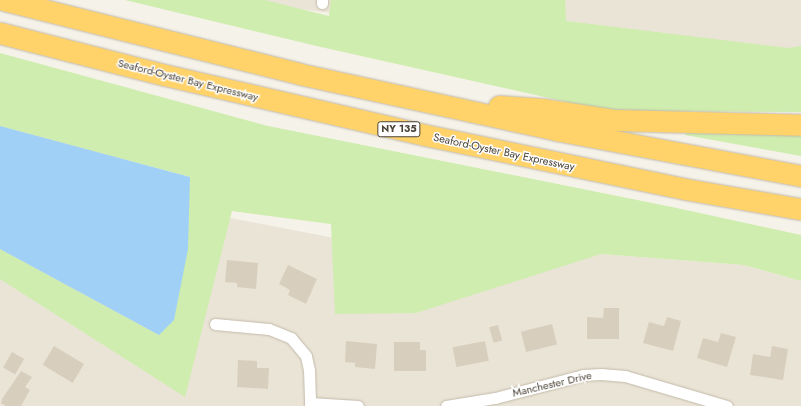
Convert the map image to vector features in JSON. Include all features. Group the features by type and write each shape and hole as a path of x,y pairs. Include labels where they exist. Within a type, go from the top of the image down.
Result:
{"highway":[{"path":"4,0 300,74 617,142 801,176"},
{"name":"Seaford-Oyster Bay Expressway","path":"0,33 210,86 417,134 685,189 801,209"},
{"path":"425,101 542,109 614,120 801,125"}],"street":[{"path":"214,324 269,329 291,338 306,356 309,370 310,404 358,406"},
{"name":"Manchester Drive","path":"446,406 495,398 583,375 601,374 625,376 727,406"}],"shaded area":[{"path":"238,0 334,0 333,13 238,2"},
{"path":"553,0 801,0 801,56 553,28"},
{"path":"0,84 220,216 511,272 601,254 744,265 801,281 801,406 0,406"}],"green space":[{"path":"125,0 265,0 329,16 331,0 565,0 566,21 788,48 801,46 801,112 607,111 321,47"},
{"path":"0,53 268,126 672,207 801,235 801,281 744,265 601,254 416,313 335,314 331,224 232,211 185,397 0,279 0,249 159,335 190,177 0,126"},
{"path":"687,132 801,133 801,156 685,135"}],"water":[{"path":"0,126 190,177 188,249 174,320 159,335 0,249"}],"building":[{"path":"227,260 258,263 256,289 237,287 237,283 225,282"},
{"path":"288,265 317,279 306,304 288,295 290,290 279,284"},
{"path":"604,308 619,308 619,339 587,339 587,317 603,318"},
{"path":"667,317 681,321 673,351 643,343 649,322 664,326"},
{"path":"552,324 557,344 526,352 521,332"},
{"path":"498,325 502,340 493,343 489,327"},
{"path":"721,333 736,337 727,367 697,358 703,338 718,342"},
{"path":"346,341 377,344 375,369 355,367 355,363 345,362"},
{"path":"485,341 489,361 456,367 453,347"},
{"path":"394,342 420,342 420,350 426,350 426,371 394,371"},
{"path":"54,346 84,364 73,383 43,365"},
{"path":"772,346 788,349 783,380 750,375 753,354 770,357"},
{"path":"12,352 24,359 15,375 3,368"},
{"path":"238,360 257,361 257,368 269,368 268,389 237,387"},
{"path":"21,371 32,377 25,387 30,390 21,406 6,406 1,403 2,399"}]}
